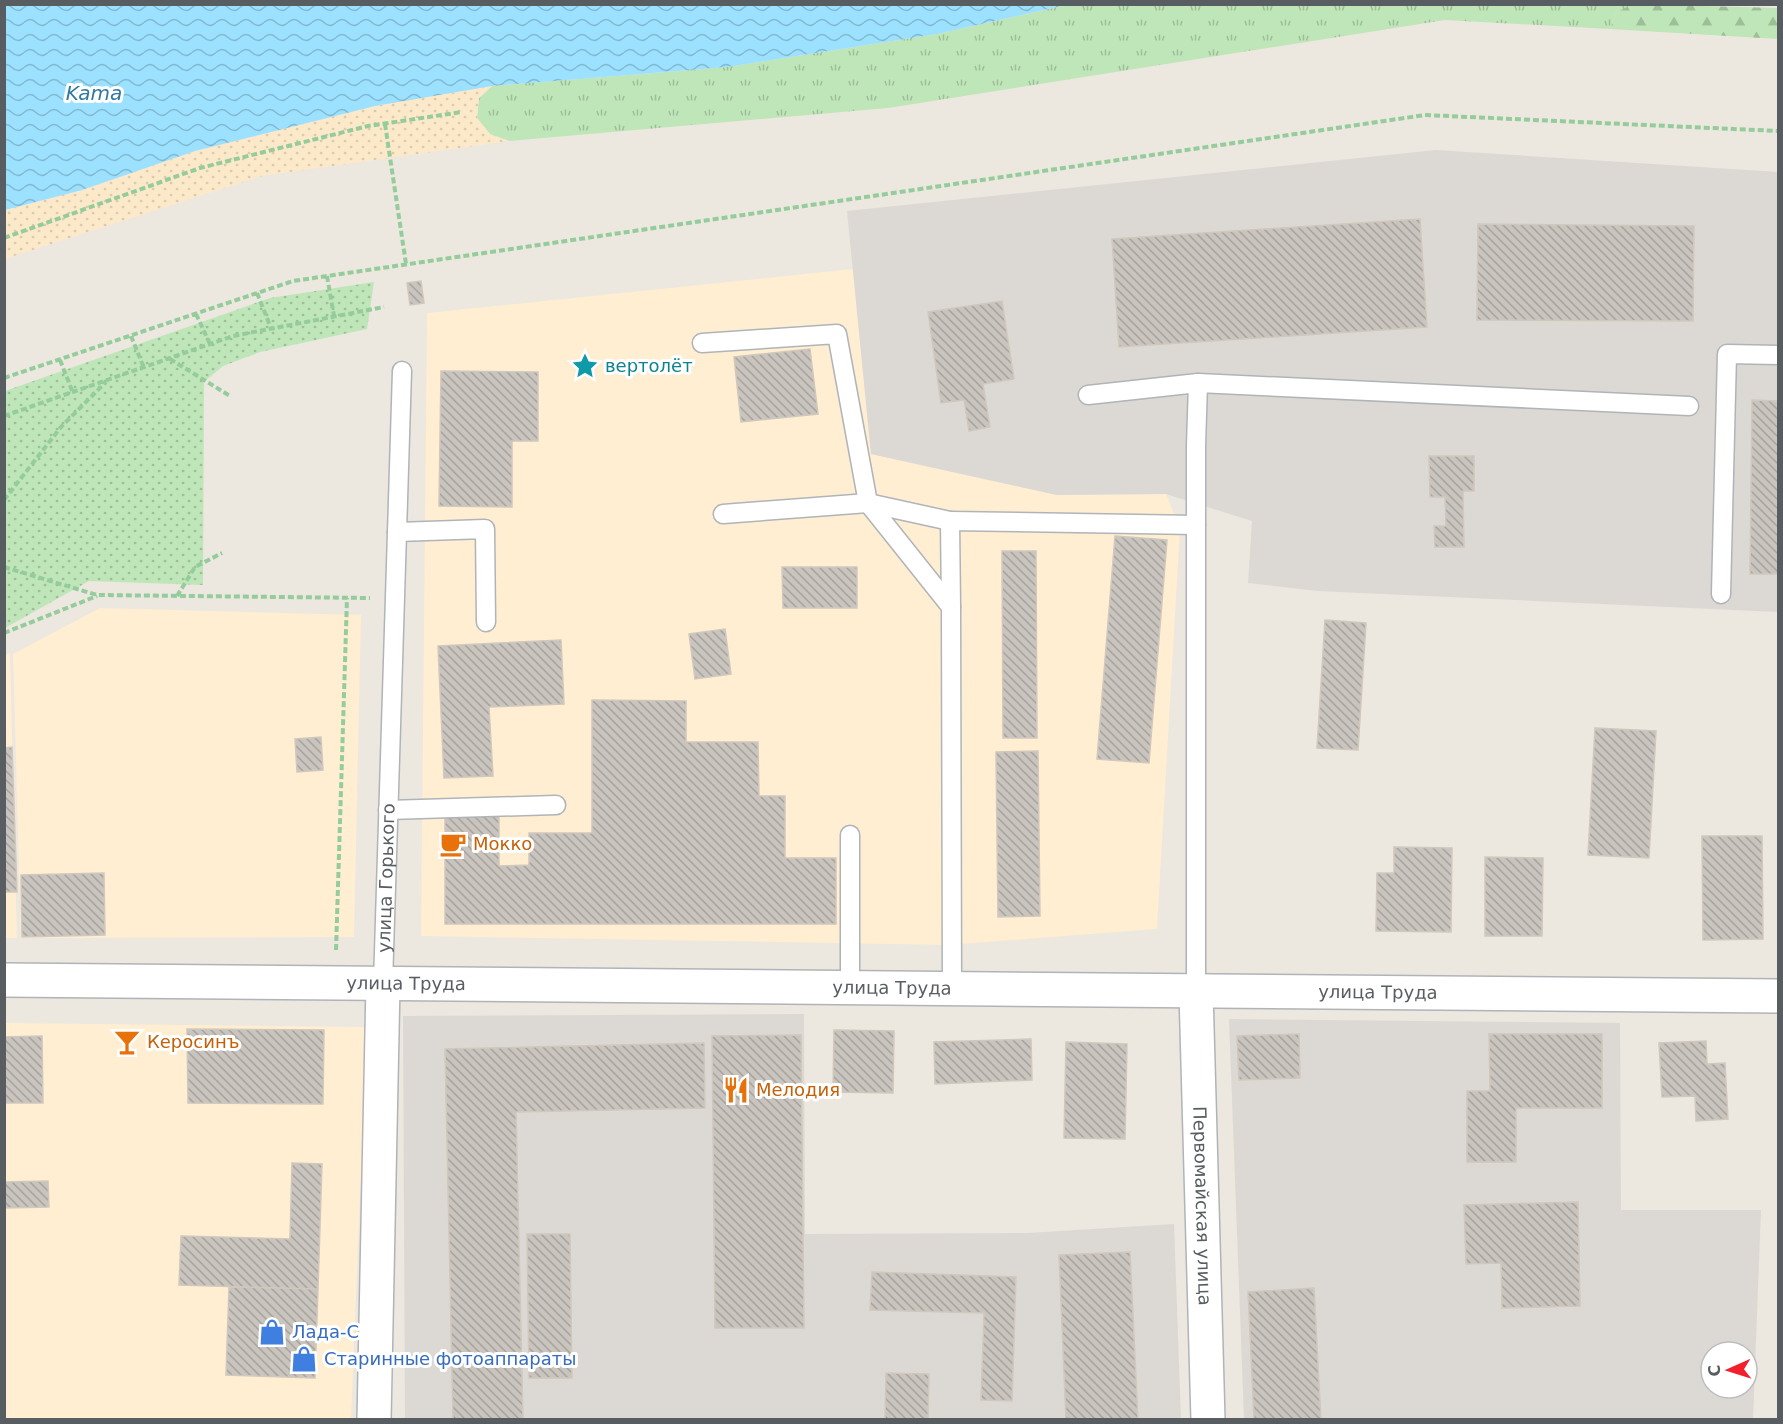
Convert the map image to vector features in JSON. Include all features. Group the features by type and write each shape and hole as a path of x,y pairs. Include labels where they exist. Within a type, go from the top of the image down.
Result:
{"street":[{"name":"улица Труда","path":"4,980 1779,996"},
{"name":"улица Горького","path":"374,1419 383,984"},
{"name":"Первомайская улица","path":"1196,992 1208,1419"}],"lane":[{"path":"702,343 837,334 868,503 951,607"},
{"path":"1721,594 1727,354 1779,355"},
{"name":"улица Горького","path":"383,984 402,371"},
{"path":"1196,992 1198,383"},
{"path":"1088,395 1198,383 1689,406"},
{"path":"723,514 868,503 950,521 1196,525"},
{"path":"950,521 952,990"},
{"path":"397,532 485,529 486,622"},
{"path":"388,810 555,805"},
{"path":"850,835 850,988"}],"path":[{"path":"4,238 200,168 368,126 462,112"},
{"path":"4,378 293,281 1425,115 1779,131"},
{"path":"385,124 406,264"},
{"path":"327,276 334,316"},
{"path":"257,293 272,328"},
{"path":"4,416 233,336 384,307"},
{"path":"196,314 210,344"},
{"path":"131,336 144,368"},
{"path":"170,359 230,396"},
{"path":"60,360 74,393"},
{"path":"4,500 61,427 106,382"},
{"path":"177,596 195,567 222,553"},
{"path":"4,567 98,595 394,598"},
{"path":"4,633 98,595"},
{"path":"336,983 347,598"}],"shaded area":[{"path":"1436,150 1778,172 1778,612 1317,591 1248,583 1252,521 1166,494 1057,495 871,454 847,211"},
{"path":"853,269 871,454 1057,495 1166,494 1180,528 1157,929 947,945 421,936 427,313"},
{"path":"100,608 361,615 354,937 21,938 13,654"},
{"path":"10,653 17,938 4,938 4,655"},
{"path":"804,1014 805,1234 1028,1233 1174,1224 1181,1419 405,1419 403,1016"},
{"path":"1229,1019 1620,1023 1621,1210 1761,1210 1756,1340 1699,1340 1699,1400 1754,1400 1753,1419 1244,1419"},
{"path":"5,1023 367,1027 351,1419 5,1420"}],"green space":[{"path":"1633,4 1778,8 1778,39 1610,29 1617,12"},
{"path":"1066,5 1633,5 1617,12 1610,29 1445,20 888,108 509,141 490,134 477,118 479,98 492,86 727,67 937,34"},
{"path":"374,282 367,329 260,352 223,366 204,382 203,585 89,581 5,628 5,391 270,298"}],"sand":[{"path":"492,86 479,98 477,118 490,134 509,141 262,176 5,259 5,210 82,190 195,151 375,106"}],"water":[{"name":"Kama","path":"5,4 1066,5 937,34 727,67 492,86 375,106 195,151 82,190 5,210"}],"building":[{"path":"1420,219 1427,327 1119,347 1112,239"},
{"path":"1478,224 1694,226 1693,321 1477,320"},
{"path":"421,281 424,303 410,305 407,283"},
{"path":"1002,301 1014,379 983,384 990,427 969,431 964,400 941,403 928,312"},
{"path":"810,349 818,414 741,422 734,357"},
{"path":"441,371 538,372 538,441 512,441 512,507 439,506"},
{"path":"1752,400 1778,401 1778,574 1750,574"},
{"path":"1429,456 1474,456 1474,491 1463,491 1464,547 1435,547 1434,526 1446,526 1445,497 1430,497"},
{"path":"1115,536 1167,540 1149,763 1097,759"},
{"path":"1002,551 1036,551 1037,738 1003,738"},
{"path":"782,567 857,567 857,608 783,608"},
{"path":"1325,620 1366,623 1358,750 1317,748"},
{"path":"725,629 731,674 695,679 689,634"},
{"path":"561,640 564,704 489,707 493,776 444,778 438,646"},
{"path":"592,700 686,701 686,742 758,742 759,796 785,796 785,858 836,858 836,924 445,924 445,816 499,816 499,866 529,865 529,833 592,833"},
{"path":"1595,728 1656,731 1649,858 1588,855"},
{"path":"321,737 323,770 297,772 295,739"},
{"path":"12,747 17,892 4,892 4,748"},
{"path":"1038,751 1040,916 998,917 996,752"},
{"path":"1702,836 1762,836 1763,939 1703,940"},
{"path":"1394,847 1452,848 1451,932 1376,931 1377,873 1394,873"},
{"path":"1485,857 1543,858 1542,936 1485,936"},
{"path":"104,873 105,935 22,937 21,875"},
{"path":"187,1029 324,1030 323,1104 188,1103"},
{"path":"834,1030 894,1031 893,1093 833,1092"},
{"path":"1299,1034 1300,1078 1239,1080 1237,1036"},
{"path":"1489,1034 1602,1034 1602,1108 1516,1108 1516,1162 1467,1162 1467,1091 1490,1091"},
{"path":"801,1035 804,1328 715,1328 712,1036"},
{"path":"42,1036 43,1103 4,1103 4,1037"},
{"path":"1031,1039 1032,1080 935,1084 934,1042"},
{"path":"1706,1041 1707,1064 1725,1063 1728,1119 1696,1121 1695,1096 1662,1097 1659,1043"},
{"path":"1066,1042 1127,1044 1125,1139 1064,1138"},
{"path":"704,1043 705,1108 516,1112 523,1420 453,1420 445,1049"},
{"path":"292,1163 322,1164 318,1289 179,1285 181,1236 290,1239"},
{"path":"48,1181 49,1207 4,1208 4,1182"},
{"path":"1578,1202 1580,1306 1502,1308 1501,1263 1466,1264 1464,1205"},
{"path":"527,1234 570,1234 572,1378 529,1378"},
{"path":"1130,1252 1138,1420 1066,1420 1059,1255"},
{"path":"872,1272 1016,1277 1012,1401 981,1400 984,1313 870,1310"},
{"name":"Лада-С","path":"229,1287 318,1289 315,1378 226,1375"},
{"path":"1314,1288 1321,1420 1254,1420 1248,1292"},
{"path":"886,1373 929,1374 928,1420 885,1420"}],"place":[{"name":"вертолёт","path":"585,366"},
{"name":"Мокко","path":"453,844"},
{"name":"Керосинъ","path":"127,1042"},
{"name":"Мелодия","path":"736,1090"},
{"name":"Лада-С","path":"272,1332"},
{"name":"Старинные фотоаппараты","path":"304,1359"}]}
